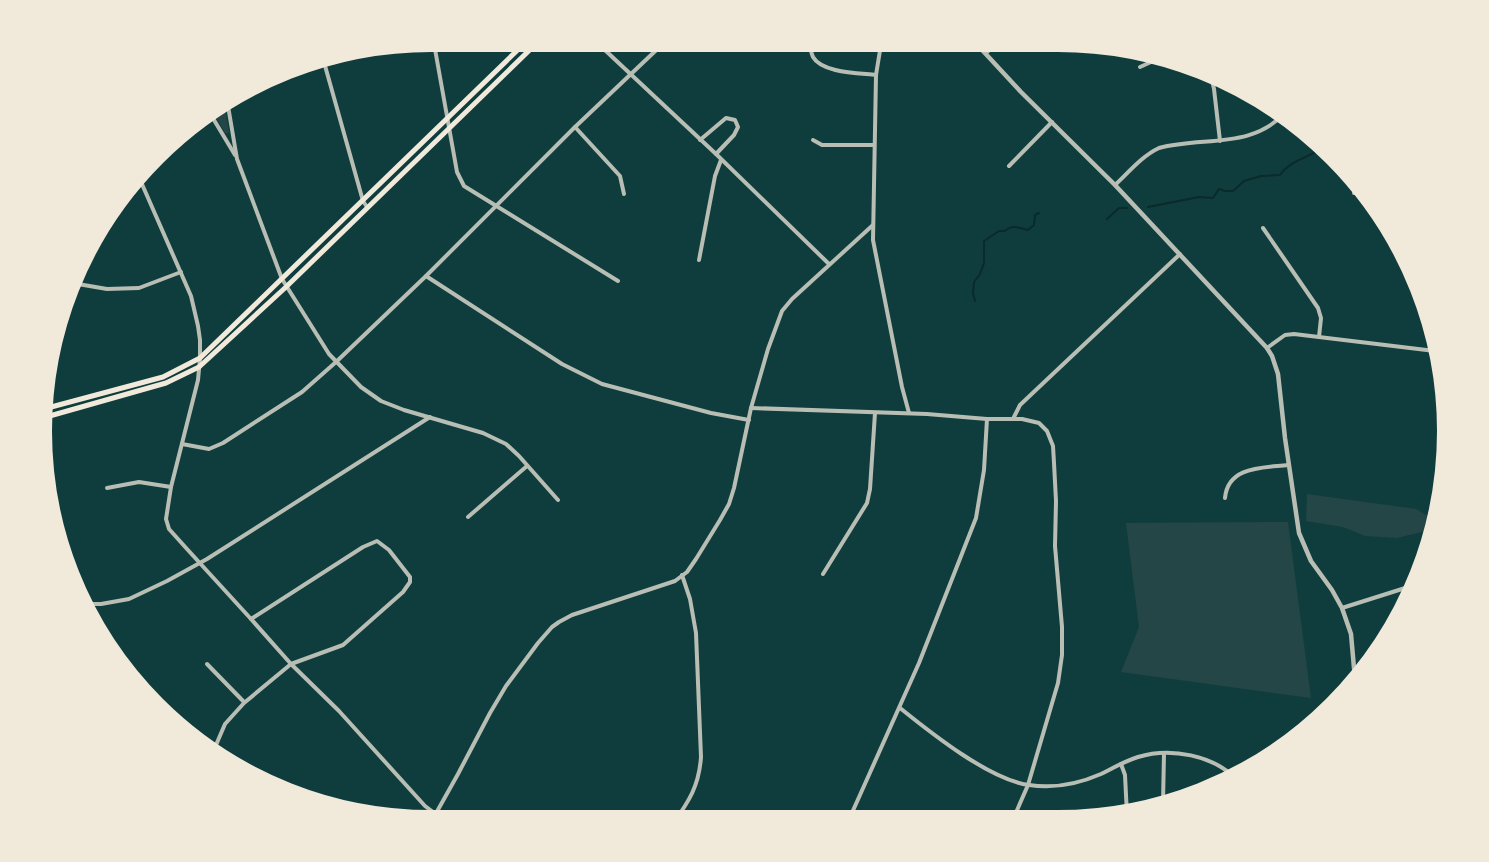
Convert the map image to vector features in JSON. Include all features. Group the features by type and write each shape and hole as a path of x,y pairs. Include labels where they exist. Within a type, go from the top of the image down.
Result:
{"main road":[{"path":"49,408 163,377 200,358 520,48"},
{"path":"49,416 166,383 199,367 286,287 532,48"}],"street":[{"path":"435,48 457,172 464,186 618,281"},
{"path":"603,48 829,264"},
{"path":"182,444 209,449 223,443 302,392 426,276 575,127 658,48"},
{"path":"810,48 813,58 824,66 876,75"},
{"path":"880,48 876,75 874,248 909,413"},
{"path":"981,48 1021,92 1115,185 1268,348 1278,374 1288,465 1301,540 1311,561 1342,608 1351,634 1355,672"},
{"path":"986,53 991,48"},
{"path":"1140,67 1151,62 1162,62"},
{"path":"324,63 363,201 367,207"},
{"path":"1212,80 1220,141"},
{"path":"228,106 237,159"},
{"path":"212,117 237,159 286,287 336,362 361,387 381,401 483,433 506,444 558,500"},
{"path":"700,140 726,118 735,120 738,128 716,154"},
{"path":"1115,185 1139,161 1154,150 1241,138 1257,133 1279,119"},
{"path":"1009,166 1052,122"},
{"path":"575,127 620,176 624,194"},
{"path":"813,140 822,145 874,146"},
{"path":"699,260 715,176 721,160"},
{"path":"140,181 191,296 198,326 199,367 195,394 171,487 166,519 169,529 291,664 339,711 425,806 435,814 497,700 552,627 572,615 675,581 696,559 729,504 751,408 782,310 792,298 873,225"},
{"path":"1263,228 1318,308 1319,337"},
{"path":"1013,419 1020,405 1180,254"},
{"path":"77,284 107,289 139,288 180,272"},
{"path":"426,276 562,364 602,384 711,413 749,420"},
{"path":"1268,348 1288,334 1433,351"},
{"path":"751,408 1022,419 1039,423 1047,431 1053,446 1056,501 1055,546 1062,655 1058,683 1028,785 1015,814"},
{"path":"823,574 867,503 875,413"},
{"path":"89,604 129,599 200,563 430,417"},
{"path":"852,814 900,708 976,518 984,470 987,419"},
{"path":"1225,498 1228,484 1240,474 1288,465"},
{"path":"468,517 527,466"},
{"path":"107,488 139,482 171,487"},
{"path":"211,744 216,745 225,724 244,703 291,664 343,645 403,592 410,582 410,577 389,550 377,542 363,547 251,619"},
{"path":"679,814 694,791 700,770 696,633 690,598 682,576"},
{"path":"1342,608 1408,587"},
{"path":"207,663 244,703"},
{"path":"900,708 981,766 1013,782 1028,785 1048,787 1072,784 1153,753 1205,760 1222,767 1230,774"},
{"path":"1163,799 1164,753"},
{"path":"1121,764 1125,775 1127,808"}],"shaded area":[{"path":"225,108 229,133 225,133 215,115"},
{"path":"1307,494 1416,509 1431,518 1428,530 1397,538 1365,536 1343,527 1306,521"},
{"path":"1288,522 1311,698 1121,672 1139,627 1126,523"}],"waterway":[{"path":"1148,207 1199,197 1213,198 1219,189 1233,191 1244,181 1261,176 1280,175 1290,165 1318,150"},
{"path":"1107,219 1119,208 1127,208"},
{"path":"975,301 974,282 984,263 984,241 999,231 1010,228 1028,230 1034,225 1035,215 1039,213"}]}
